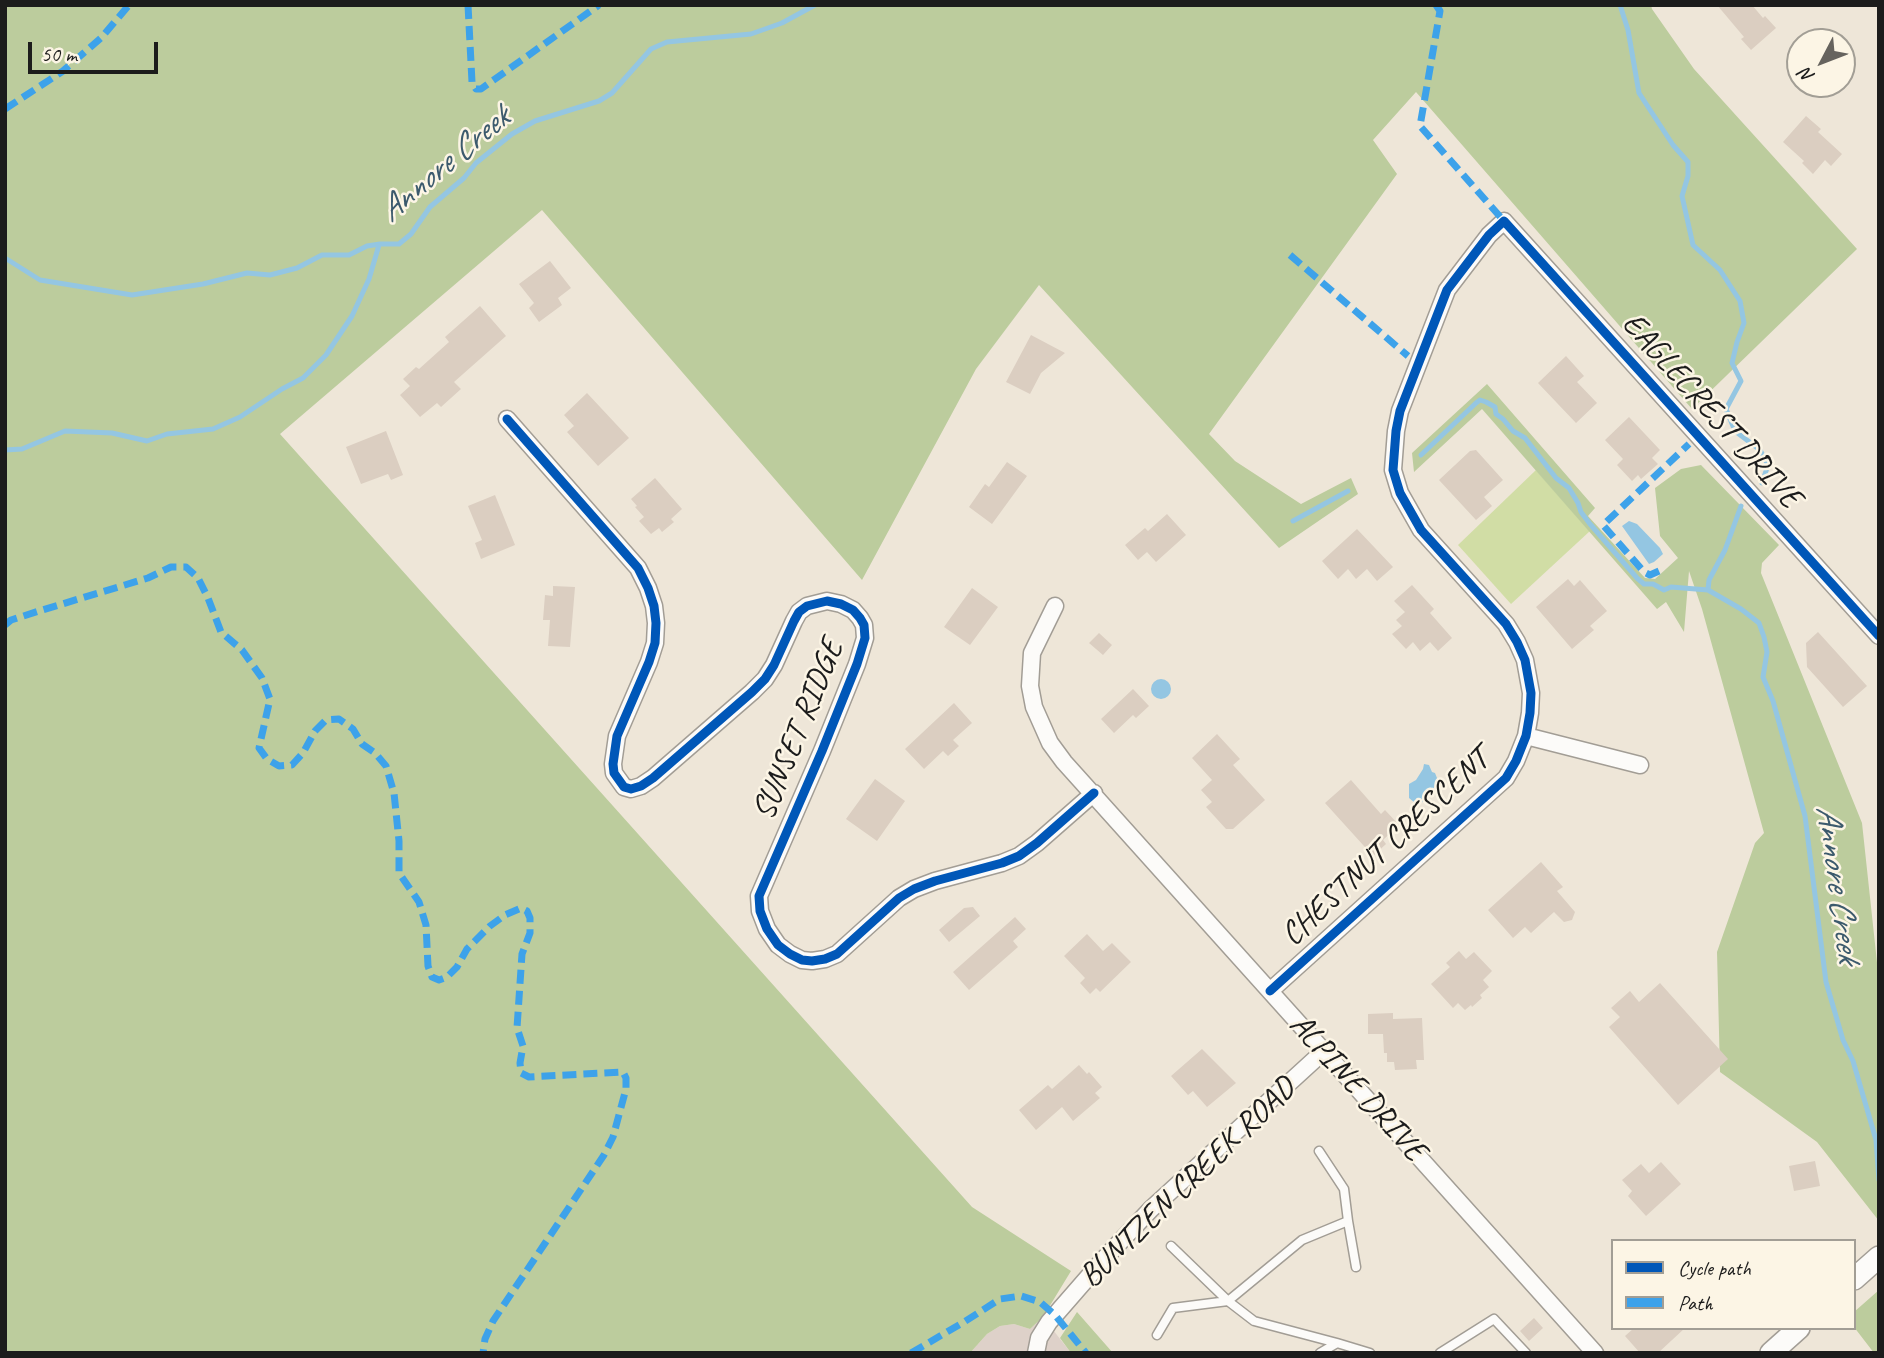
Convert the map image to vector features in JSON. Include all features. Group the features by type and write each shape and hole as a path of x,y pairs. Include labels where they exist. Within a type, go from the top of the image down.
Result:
{"street":[{"name":"EAGLECREST DRIVE","path":"1504,221 1879,636"},
{"name":"CHESTNUT CRESCENT","path":"1270,991 1506,778 1526,736 1531,713 1531,693 1525,660 1517,642 1506,624 1421,530 1400,493 1393,470 1400,411 1447,290 1489,235 1504,221"},
{"name":"SUNSET RIDGE","path":"507,419 638,568 651,597 656,623 655,643 617,736 613,764 614,774 624,787 631,789 641,786 653,778 759,686 775,665 799,612 807,606 827,601 841,604 853,610 864,625 865,638 857,663 759,896 760,911 767,929 778,945 790,954 802,960 825,960 836,954 899,898 914,889 1019,856 1094,793"},
{"name":"ALPINE DRIVE","path":"1055,606 1032,653 1030,686 1034,707 1050,743 1064,762 1595,1353"},
{"path":"1526,736 1640,765"},
{"name":"BUNTZEN CREEK ROAD","path":"1035,1353 1039,1338 1049,1322 1151,1209 1324,1051"},
{"path":"1856,1277 1879,1257"},
{"path":"1771,1353 1797,1330"}],"lane":[{"path":"1319,1151 1344,1189 1356,1267"},
{"path":"1157,1335 1173,1308 1227,1301 1302,1240 1348,1221"},
{"path":"1171,1246 1227,1301 1254,1321 1370,1353"},
{"path":"1440,1353 1494,1319 1526,1353"},
{"path":"1320,1353 1337,1343"}],"shaded area":[{"path":"1043,1317 1071,1353 970,1353 987,1334 1000,1326 1014,1324 1030,1329"}],"green space":[{"path":"5,5 1651,5 1694,69 1857,249 1692,409 1416,92 1373,140 1397,174 1209,434 1235,461 1301,504 1351,478 1358,494 1279,548 1039,285 976,369 862,580 542,210 280,434 972,1207 1071,1271 1043,1317 1030,1329 1014,1324 1000,1326 987,1334 970,1353 5,1353"},
{"path":"1487,384 1595,508 1588,516 1645,578 1655,579 1678,558 1660,536 1655,488 1681,469 1701,465 1779,545 1762,563 1761,573 1862,823 1879,981 1879,1221 1817,1142 1720,1072 1717,952 1755,843 1764,833 1689,571 1684,632 1666,602 1657,609 1482,409 1414,472 1412,453"},
{"path":"1536,470 1590,531 1511,604 1458,545"},
{"path":"1879,1290 1879,1353 1874,1353 1856,1330 1856,1310"},
{"path":"1077,1312 1113,1353 1071,1353 1060,1338"}],"water":[{"path":"1629,521 1637,524 1660,548 1663,554 1654,562 1649,564 1622,526"},
{"path":"1161,679 1168,682 1171,689 1168,696 1161,699 1154,696 1151,689 1154,682"},
{"path":"1424,764 1429,765 1435,773 1436,785 1426,792 1425,801 1415,803 1409,798 1409,784 1416,780"}],"building":[{"path":"1717,5 1752,5 1776,28 1751,50 1741,39 1744,37"},
{"path":"1806,116 1821,129 1818,132 1842,154 1831,166 1825,160 1813,174 1802,163 1804,161 1783,142"},
{"path":"550,261 571,288 558,298 562,305 539,322 529,308 534,303 519,284"},
{"path":"480,306 506,336 454,382 461,389 441,407 437,403 420,417 400,395 410,386 403,379 416,367 419,369 449,342 445,337"},
{"path":"1031,335 1065,353 1041,373 1030,394 1006,382"},
{"path":"1566,356 1584,376 1577,382 1597,403 1576,423 1538,383"},
{"path":"587,393 629,438 598,466 567,432 574,426 564,415"},
{"path":"1629,417 1660,450 1652,458 1658,464 1641,479 1638,475 1632,481 1617,465 1623,459 1605,440"},
{"path":"386,431 403,475 391,480 388,474 361,484 346,447"},
{"path":"1476,450 1503,480 1484,497 1492,506 1476,520 1439,480 1470,451"},
{"path":"1007,462 1027,476 992,524 969,507 985,484 989,487"},
{"path":"655,478 682,509 671,519 674,522 662,532 659,528 651,534 639,521 644,517 631,499"},
{"path":"495,495 515,545 481,559 475,543 482,540 468,506"},
{"path":"1167,514 1186,535 1156,562 1147,552 1138,560 1125,545 1145,528 1148,531"},
{"path":"1357,529 1393,567 1377,581 1367,569 1356,579 1348,569 1338,579 1322,561"},
{"path":"1568,579 1574,586 1580,580 1607,611 1590,626 1594,630 1572,649 1536,607"},
{"path":"1412,585 1434,609 1430,613 1452,638 1438,651 1430,642 1420,651 1413,642 1406,649 1392,634 1402,626 1396,620 1405,612 1394,601"},
{"path":"553,586 575,587 570,647 548,646 550,620 543,620 545,595 553,596"},
{"path":"972,588 998,607 970,645 944,627"},
{"path":"1818,632 1867,686 1843,707 1807,667 1806,643"},
{"path":"1099,633 1112,645 1103,655 1089,643"},
{"path":"1133,689 1149,706 1136,718 1133,715 1114,733 1101,719"},
{"path":"954,703 972,723 953,740 959,746 948,756 943,751 924,769 905,749"},
{"path":"1217,734 1240,759 1233,765 1265,800 1233,829 1226,829 1206,807 1212,802 1201,790 1212,780 1192,758"},
{"path":"875,779 905,801 877,841 846,819"},
{"path":"1351,780 1381,814 1385,810 1399,825 1383,840 1386,844 1373,856 1325,803"},
{"path":"1541,862 1563,887 1557,891 1575,912 1572,920 1564,922 1554,912 1531,933 1525,927 1513,938 1488,910"},
{"path":"973,907 980,916 949,942 939,930 964,908"},
{"path":"1015,917 1026,929 1013,941 1018,947 969,990 953,972"},
{"path":"1087,934 1103,951 1112,943 1131,962 1100,992 1096,988 1090,994 1080,983 1085,978 1064,956"},
{"path":"1459,951 1466,959 1474,952 1492,971 1483,980 1489,987 1480,995 1482,998 1465,1010 1458,1003 1453,1008 1431,984 1450,967 1446,963"},
{"path":"1660,983 1728,1059 1678,1105 1609,1027 1620,1017 1611,1008 1630,991 1639,1002"},
{"path":"1393,1013 1393,1019 1422,1018 1424,1060 1416,1060 1417,1069 1395,1070 1394,1062 1387,1062 1387,1053 1384,1053 1383,1034 1368,1034 1368,1014"},
{"path":"1202,1049 1236,1083 1207,1107 1193,1091 1188,1095 1171,1076"},
{"path":"1079,1065 1102,1087 1095,1093 1100,1098 1073,1121 1062,1107 1036,1130 1019,1110 1048,1085 1052,1089"},
{"path":"1815,1161 1820,1186 1794,1191 1789,1166"},
{"path":"1661,1162 1681,1184 1646,1216 1628,1196 1632,1191 1622,1180 1641,1164 1649,1173"},
{"path":"1534,1318 1543,1328 1529,1341 1520,1331"},
{"path":"1632,1330 1683,1330 1658,1353 1640,1353 1625,1336"}],"waterway":[{"name":"Annore Creek","path":"5,258 40,280 132,295 203,284 247,273 270,275 297,268 322,255 349,255 367,246 399,244 411,234 430,207 464,178 476,163 512,134 535,121 599,101 612,93 651,49 667,42 751,34 782,23 815,5"},
{"name":"Annore Creek","path":"1620,5 1628,30 1639,93 1673,145 1688,162 1688,176 1682,196 1693,245 1720,270 1740,301 1744,323 1732,363 1741,381 1726,409 1735,431 1760,450 1768,465 1762,483"},
{"path":"5,450 22,449 65,431 112,433 147,441 167,434 213,429 240,417 303,378 326,355 352,316 369,279 379,245"},
{"path":"1421,455 1476,403 1480,400 1486,402 1495,407 1496,414 1513,431 1525,438 1556,478 1569,488 1590,524 1644,584 1653,584 1664,590 1671,587 1708,590"},
{"path":"1293,521 1348,491"},
{"name":"Annore Creek","path":"1741,506 1725,550 1709,580 1708,590 1759,623 1764,637 1767,652 1763,677 1773,701 1805,816 1826,982 1876,1140 1879,1180"}],"marked path":[{"path":"5,109 63,71 101,38 129,5"},
{"path":"468,5 472,82 476,89 481,89 599,5"},
{"path":"1436,5 1440,11 1420,126 1504,221"},
{"path":"1290,255 1408,356"},
{"path":"1659,571 1650,575 1644,572 1603,525 1689,444"},
{"path":"5,625 11,620 148,578 171,567 186,567 198,578 221,632 242,650 262,678 270,699 259,748 267,759 279,766 292,765 303,753 315,731 326,720 339,719 353,729 362,744 375,753 386,766 394,793 399,873 419,902 426,925 428,966 432,977 439,980 447,977 457,967 467,949 505,915 521,908 527,911 530,933 522,954 517,1028 523,1046 521,1073 529,1077 623,1072 626,1089 613,1137 604,1155 493,1321 485,1339 483,1353"},
{"path":"911,1353 1000,1299 1021,1296 1040,1302 1055,1315 1086,1353"}],"cycle path":[{"path":"1270,991 1506,778 1526,736 1531,693 1525,660 1517,642 1506,624 1421,530 1400,493 1393,470 1400,411 1447,290 1489,235 1504,221 1879,636"},
{"path":"507,419 638,568 654,606 655,643 617,736 614,773 624,787 631,789 641,786 653,778 752,692 774,665 799,612 807,606 827,601 841,604 853,610 864,625 865,638 857,664 759,896 760,911 767,929 778,945 790,954 812,961 837,954 899,898 935,881 1019,856 1094,793"}]}
